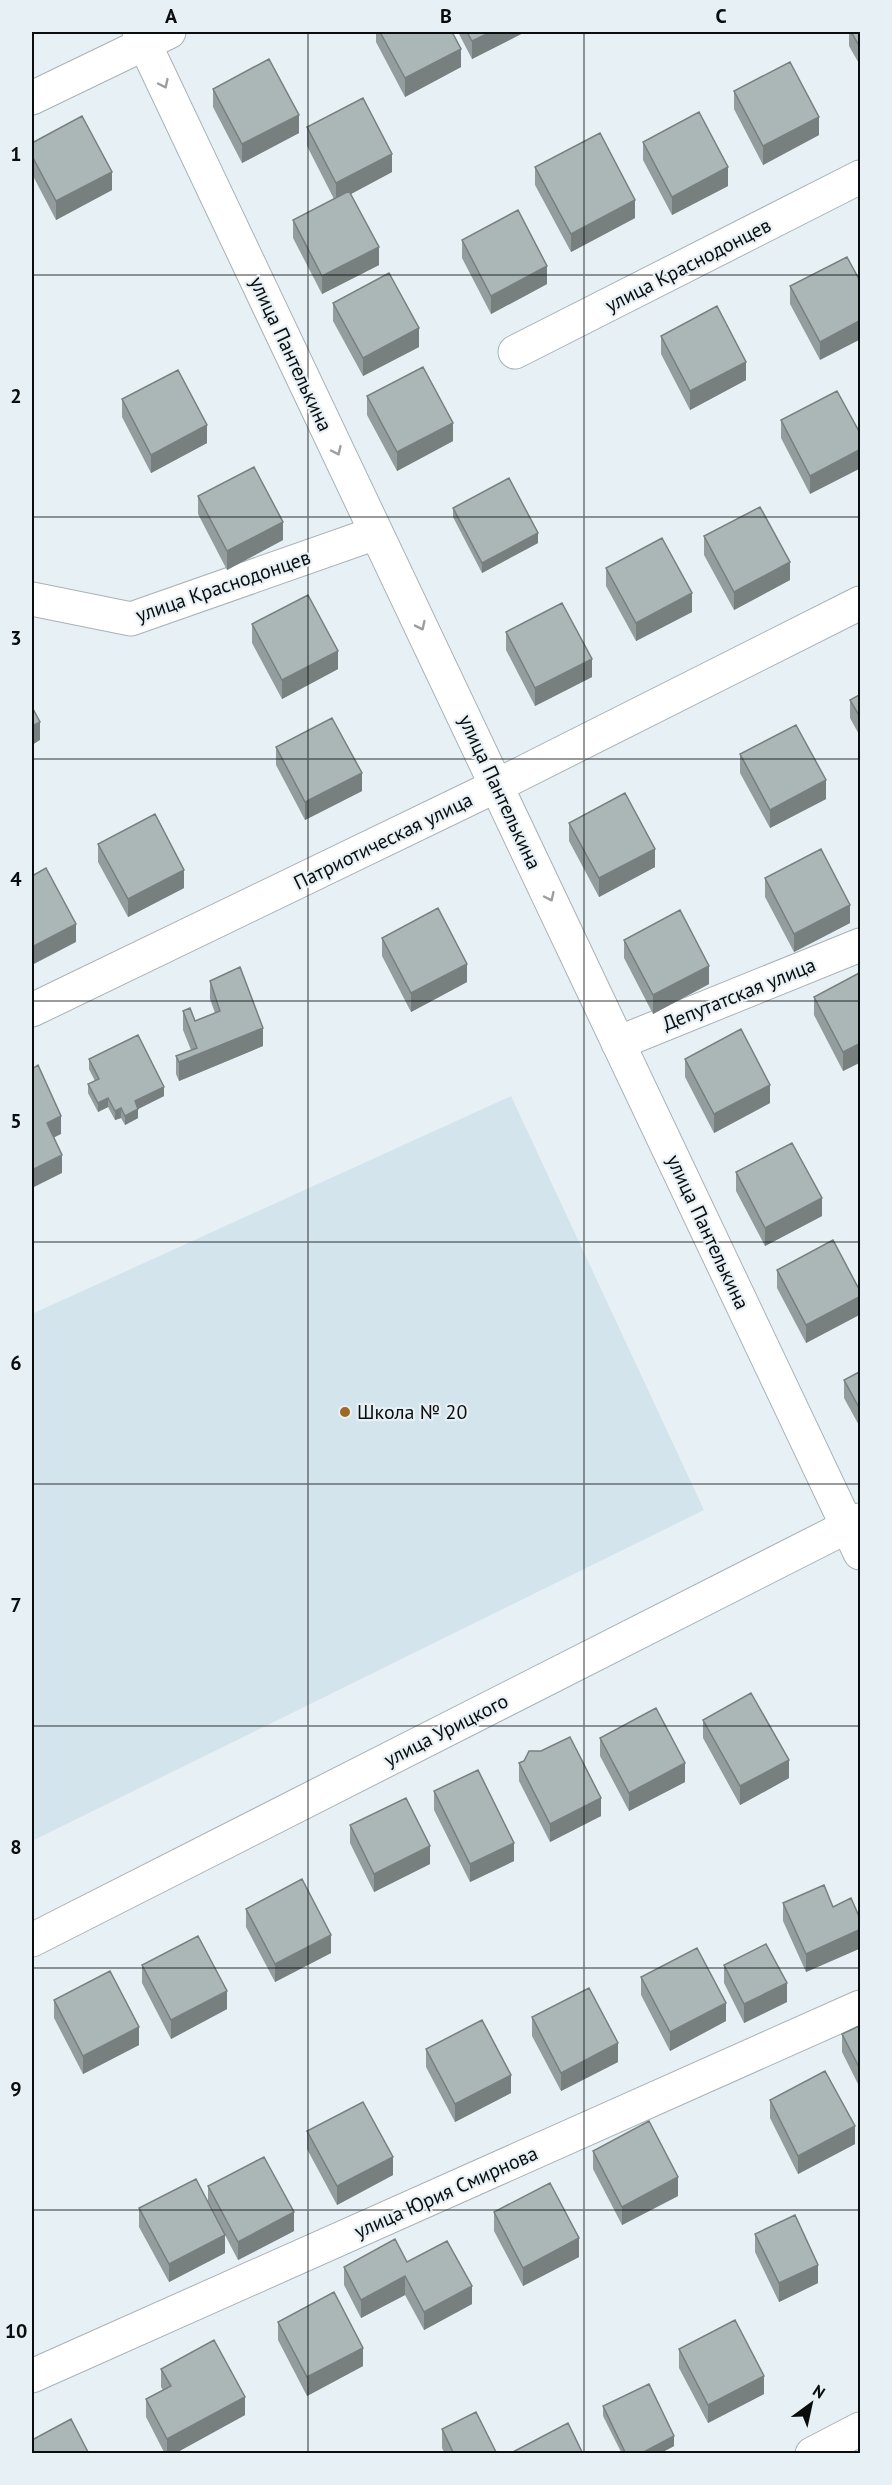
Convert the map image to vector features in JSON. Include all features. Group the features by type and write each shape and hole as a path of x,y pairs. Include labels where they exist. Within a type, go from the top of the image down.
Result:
{"street":[{"path":"32,98 151,35"},
{"name":"улица Пантелькина","path":"151,35 376,533 498,785 618,1042 856,1533"},
{"name":"улица Краснодонцев","path":"515,352 861,177"},
{"name":"улица Краснодонцев","path":"32,599 131,619 376,533"},
{"name":"Патриотическая улица","path":"32,1010 498,785 861,603"},
{"name":"Депутатская улица","path":"618,1042 861,945"},
{"name":"улица Урицкого","path":"32,1940 856,1533"},
{"name":"улица Юрия Смирнова","path":"32,2376 861,2007"},
{"path":"812,2454 861,2429"}],"shaded area":[{"name":"Школа № 20","path":"511,1096 704,1510 32,1841 32,1314"}],"building":[{"path":"380,32 452,32 461,49 405,78"},
{"path":"467,32 491,32 472,41"},
{"path":"851,32 861,32 861,49"},
{"path":"269,59 299,115 242,144 213,89"},
{"path":"790,62 819,117 763,146 734,91"},
{"path":"363,98 392,154 336,183 307,127"},
{"path":"699,112 728,167 672,197 643,142"},
{"path":"82,116 112,172 56,201 32,156 32,143"},
{"path":"600,133 635,200 571,234 535,167"},
{"path":"349,191 379,247 322,276 293,220"},
{"path":"518,210 547,266 491,296 462,240"},
{"path":"847,257 861,283 861,320 820,342 790,286"},
{"path":"389,273 419,328 363,358 333,303"},
{"path":"717,306 746,362 690,391 661,336"},
{"path":"423,367 453,423 397,452 367,396"},
{"path":"178,370 207,425 151,455 122,399"},
{"path":"837,391 861,435 861,449 810,476 781,420"},
{"path":"254,467 283,522 227,551 198,496"},
{"path":"509,478 538,533 482,563 453,508"},
{"path":"760,507 790,562 734,592 704,536"},
{"path":"662,538 692,593 636,623 606,568"},
{"path":"308,595 338,651 282,680 252,624"},
{"path":"562,603 592,659 535,688 506,632"},
{"path":"861,694 861,719 850,700"},
{"path":"32,707 40,722 32,726"},
{"path":"332,718 362,773 305,802 276,747"},
{"path":"796,725 826,780 770,810 740,754"},
{"path":"625,793 655,849 599,878 569,823"},
{"path":"155,814 184,870 128,899 98,844"},
{"path":"821,849 850,905 794,934 765,878"},
{"path":"46,868 76,924 32,947 32,876"},
{"path":"438,908 467,964 411,993 382,938"},
{"path":"680,910 709,966 653,995 624,940"},
{"path":"240,967 263,1028 179,1062 176,1056 197,1048 183,1011 190,1008 195,1021 220,1011 210,981"},
{"path":"861,972 861,1043 843,1052 814,997"},
{"path":"741,1029 770,1085 714,1114 685,1059"},
{"path":"138,1035 164,1087 135,1101 138,1109 125,1116 121,1108 115,1111 108,1098 98,1103 88,1084 99,1079 89,1059"},
{"path":"38,1065 61,1116 47,1123 62,1155 32,1170 32,1069"},
{"path":"792,1143 822,1198 765,1228 736,1172"},
{"path":"833,1240 861,1296 806,1325 777,1270"},
{"path":"861,1371 861,1411 844,1380"},
{"path":"751,1693 789,1760 740,1786 703,1720"},
{"path":"656,1708 685,1763 629,1793 600,1738"},
{"path":"570,1737 601,1798 550,1824 519,1763 524,1761 529,1751 541,1751"},
{"path":"478,1770 514,1843 470,1864 434,1791"},
{"path":"406,1798 430,1846 374,1874 350,1825"},
{"path":"302,1879 331,1935 275,1964 246,1909"},
{"path":"824,1885 833,1907 851,1898 861,1921 861,1929 806,1954 783,1903"},
{"path":"198,1936 227,1991 171,2020 142,1965"},
{"path":"766,1944 787,1983 744,2004 724,1965"},
{"path":"697,1948 726,2003 670,2032 641,1977"},
{"path":"110,1971 139,2027 83,2056 54,2000"},
{"path":"589,1988 618,2043 561,2073 532,2017"},
{"path":"482,2020 511,2075 455,2104 426,2049"},
{"path":"861,2025 861,2071 842,2034"},
{"path":"825,2071 855,2126 798,2156 770,2100"},
{"path":"363,2102 393,2157 337,2186 307,2131"},
{"path":"649,2121 678,2177 622,2207 593,2151"},
{"path":"264,2157 294,2212 238,2242 208,2186"},
{"path":"196,2179 225,2235 169,2264 139,2208"},
{"path":"550,2183 579,2238 523,2268 494,2212"},
{"path":"795,2215 818,2265 779,2283 755,2234"},
{"path":"395,2239 407,2262 447,2241 472,2286 424,2312 405,2276 361,2300 344,2267"},
{"path":"334,2292 363,2348 307,2377 278,2322"},
{"path":"735,2320 764,2376 708,2405 679,2349"},
{"path":"214,2340 245,2397 167,2439 146,2399 171,2386 161,2369"},
{"path":"649,2384 674,2436 640,2454 626,2454 603,2406"},
{"path":"476,2412 497,2454 454,2454 442,2429"},
{"path":"71,2419 89,2454 32,2454 32,2440"},
{"path":"568,2423 583,2454 511,2453"}],"place":[{"name":"Школа № 20","path":"345,1412"}]}
